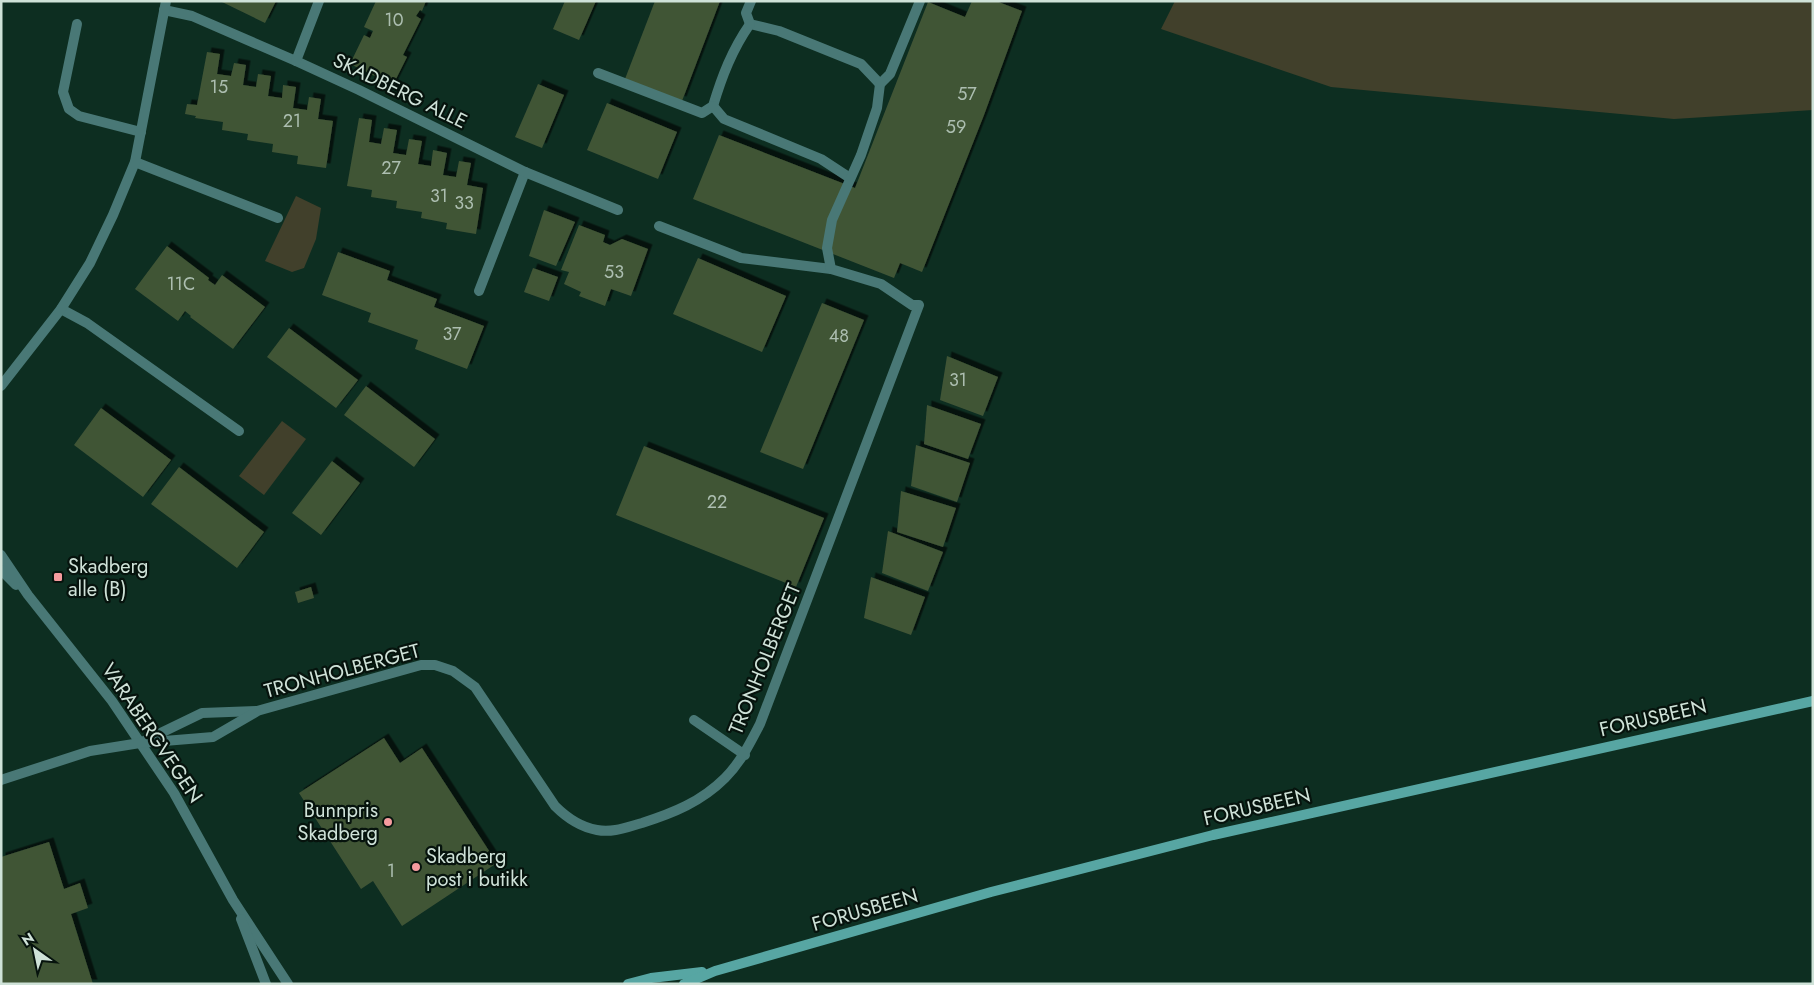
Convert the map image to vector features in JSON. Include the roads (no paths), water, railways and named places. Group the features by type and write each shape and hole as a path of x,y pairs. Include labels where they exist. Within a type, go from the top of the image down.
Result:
{"main road":[{"name":"FORUSBEEN","path":"684,984 716,971 991,892 1212,834 1813,700"},
{"name":"FORUSBEEN","path":"628,984 651,978 716,971"}],"street":[{"path":"296,61 319,1"},
{"path":"750,24 746,13 751,1"},
{"path":"831,269 827,248 832,220 861,155 877,108 880,84 890,74 920,1"},
{"name":"SKADBERG ALLE","path":"3,382 61,309 90,263 113,215 135,162 165,6 296,61 525,172 618,210"},
{"path":"77,24 63,92 69,109 79,116 141,132"},
{"path":"750,24 779,30 861,64 880,84"},
{"path":"598,73 702,113 713,106 722,74 738,40 750,24"},
{"path":"713,106 724,119 820,159 850,178"},
{"path":"135,162 278,218"},
{"path":"479,291 525,172"},
{"name":"TRONHOLBERGET","path":"140,743 202,713 257,711 421,665 435,665 453,671 475,686 555,806 568,818 584,827 599,830 618,830 673,813 709,792 726,777 745,755 760,724 919,305 912,305 881,284 831,269 741,258 659,226"},
{"path":"61,309 87,323 239,431"},
{"name":"VARABERGVEGEN","path":"1,555 28,596 112,701 174,793 233,900"},
{"name":"VARABERGVEGEN","path":"1,570 28,596"},
{"name":"TRONHOLBERGET","path":"140,743 213,737 257,711"},
{"path":"694,720 745,755"},
{"path":"1,780 90,751 140,743"},
{"path":"233,900 266,984"},
{"path":"233,900 288,984"}],"place":[{"name":"Skadberg alle (B)","path":"58,577"},
{"name":"Bunnpris Skadberg","path":"388,822"},
{"name":"Skadberg post i butikk","path":"416,867"}]}
